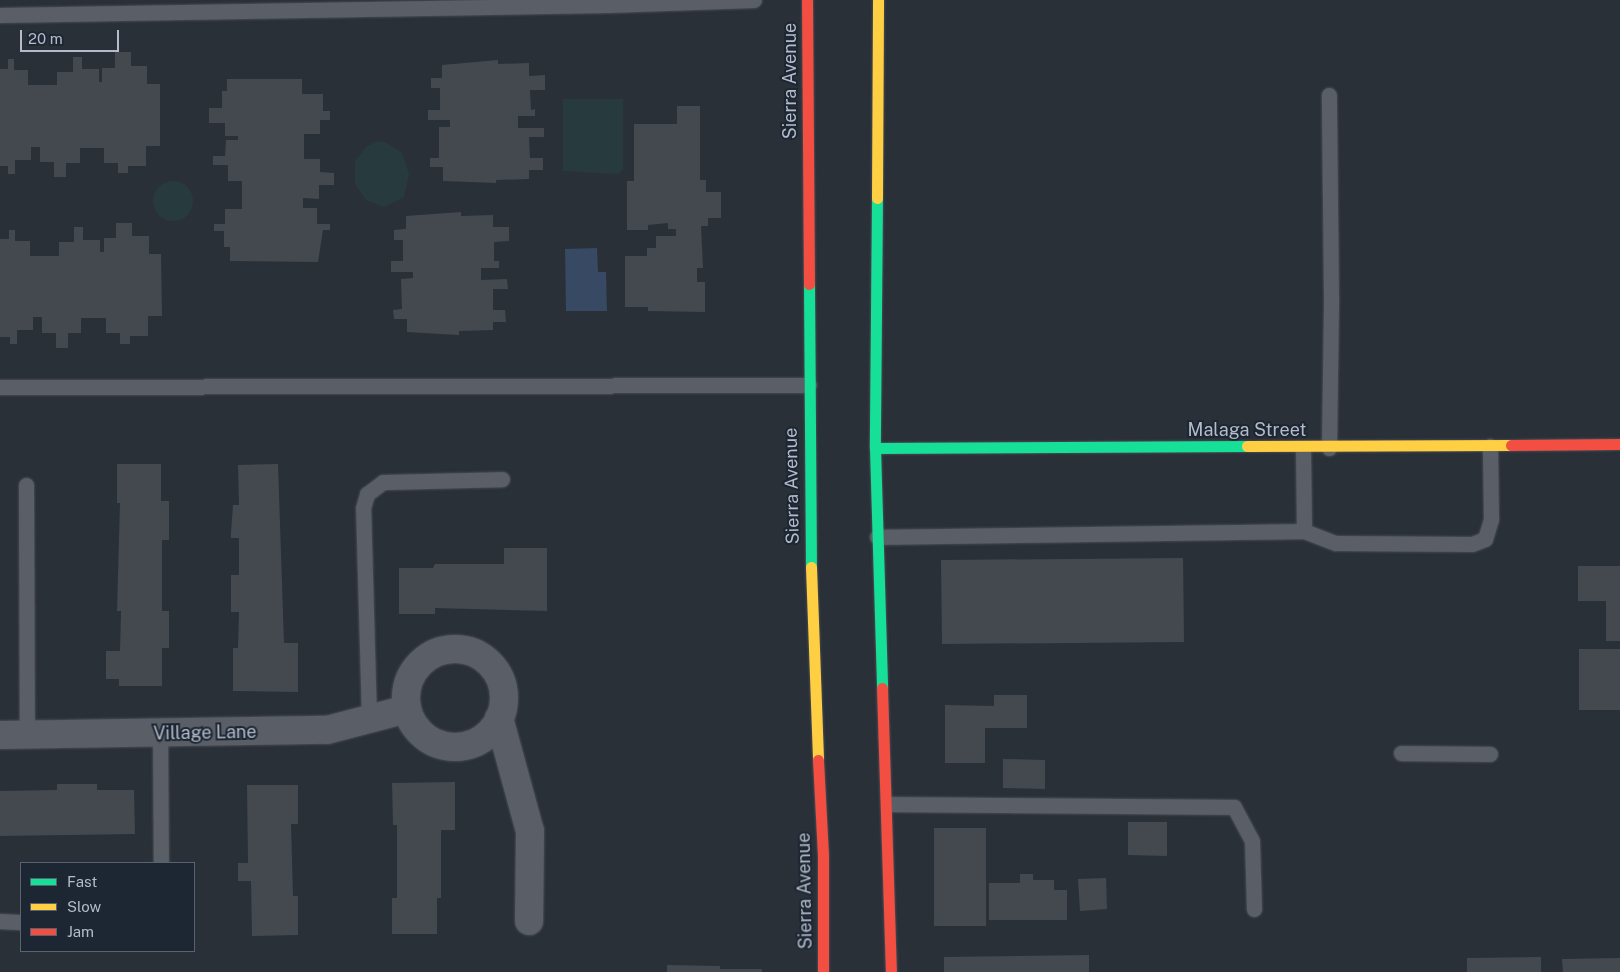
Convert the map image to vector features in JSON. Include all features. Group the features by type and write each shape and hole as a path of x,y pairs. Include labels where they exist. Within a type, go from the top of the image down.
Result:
{"main road":[{"name":"Sierra Avenue","path":"807,0 812,626 823,856 823,972"},
{"path":"878,0 875,448 888,804 891,972"},
{"name":"Malaga Street","path":"875,448 1329,448 1620,444"}],"street":[{"path":"500,718 479,740 450,746 423,735 413,723 407,709 409,679 418,665 429,656 460,649 488,661 498,673 503,688 500,718 530,831 529,921"},
{"name":"Village Lane","path":"0,735 327,730 407,709"}],"lane":[{"path":"0,15 608,6 754,0"},
{"path":"1329,95 1332,297 1329,448"},
{"path":"0,387 809,385"},
{"path":"877,537 931,538 1304,531 1336,543 1472,544 1485,539 1491,519 1490,446"},
{"path":"1303,448 1304,531"},
{"path":"369,719 363,508 367,494 383,482 502,479"},
{"path":"26,485 27,735"},
{"path":"160,734 161,862"},
{"path":"1401,753 1490,754"},
{"path":"888,804 1234,808 1252,841 1254,909"},
{"path":"0,921 20,922"}],"green space":[{"path":"563,99 623,99 623,169 618,174 563,171"},
{"path":"377,142 385,142 402,153 409,174 404,197 384,207 366,200 355,184 355,161 367,146"},
{"path":"177,181 184,184 190,190 193,201 192,209 184,218 177,221 169,221 162,218 154,209 153,197 156,190 165,182"}],"water":[{"path":"597,248 598,272 606,272 607,311 566,311 565,249"}],"building":[{"path":"115,52 131,52 131,66 147,66 147,84 160,84 160,146 146,146 146,166 128,166 128,173 118,173 118,163 104,163 104,148 80,148 80,163 66,163 66,177 54,177 54,162 40,162 40,147 31,147 31,160 15,160 15,174 8,174 8,166 0,166 0,69 8,69 8,59 14,59 14,70 28,70 28,85 57,85 57,72 73,72 73,57 82,57 82,69 99,69 99,82 102,82 102,68 115,68"},
{"path":"498,60 498,64 529,63 529,76 545,75 545,90 530,90 531,110 535,109 535,116 518,116 518,128 544,128 544,137 529,137 530,158 543,158 543,170 529,170 529,179 496,180 496,183 443,181 443,167 430,167 430,158 439,158 439,127 450,127 450,120 428,120 428,110 440,110 440,88 431,88 431,78 442,78 442,65"},
{"path":"227,79 302,79 302,94 323,94 323,111 330,111 330,120 320,120 320,134 304,134 304,159 320,159 320,172 334,173 334,185 319,185 319,199 303,198 303,208 317,208 317,224 330,224 330,230 323,230 318,262 230,261 230,247 224,247 224,231 214,231 214,224 225,224 225,209 242,209 242,181 228,181 228,165 213,165 213,156 225,156 226,140 238,140 238,136 225,136 225,123 209,123 209,108 222,108 222,91 227,91"},
{"path":"677,106 700,106 700,180 706,180 706,192 721,192 721,218 708,218 708,226 701,226 703,268 697,268 697,282 705,282 705,312 648,311 648,307 625,307 625,256 647,256 647,248 656,248 656,236 676,236 676,229 668,229 668,223 648,225 648,230 627,230 627,181 634,181 634,124 677,124"},
{"path":"461,212 461,216 493,215 493,227 509,227 509,241 494,242 494,261 499,261 499,268 481,268 481,280 507,279 508,289 493,289 493,310 505,310 506,322 493,322 493,330 459,331 459,335 407,332 407,319 394,319 393,310 402,309 401,279 413,278 413,272 391,272 391,261 403,261 403,240 394,240 394,230 406,229 406,216"},
{"path":"116,223 132,223 132,236 149,236 149,254 161,254 162,316 148,316 148,336 130,336 130,344 120,344 120,333 106,333 106,318 81,318 81,333 68,333 68,348 56,348 56,333 42,333 42,317 33,317 33,330 17,330 17,344 10,344 10,337 0,337 0,239 9,239 9,230 15,230 15,241 30,241 30,256 59,256 59,242 74,242 74,227 83,227 83,240 100,240 100,252 104,252 104,238 116,238"},
{"path":"117,464 161,464 161,501 169,501 169,540 162,540 162,611 169,611 169,648 162,648 162,686 119,686 119,679 106,679 106,651 120,651 121,611 117,611 120,503 117,503"},
{"path":"278,464 284,643 298,643 298,692 233,691 233,648 238,648 239,612 231,612 231,575 239,575 239,538 231,538 231,533 233,505 239,505 238,465"},
{"path":"504,548 547,548 547,611 435,608 435,614 399,614 399,568 433,568 435,564 504,564"},
{"path":"1183,558 1184,642 942,644 941,560"},
{"path":"1578,566 1620,566 1620,641 1606,641 1606,601 1578,601"},
{"path":"1579,649 1620,649 1620,710 1579,710"},
{"path":"994,695 1027,695 1027,728 985,728 985,763 945,763 945,705 994,706"},
{"path":"1003,759 1045,760 1045,789 1003,788"},
{"path":"455,782 455,830 441,830 441,898 437,898 437,934 392,934 392,898 397,898 397,825 393,825 392,783"},
{"path":"57,784 97,784 97,790 134,790 135,834 0,836 0,791 57,790"},
{"path":"247,785 298,785 298,824 291,824 293,896 298,896 298,935 252,936 251,881 238,881 238,863 248,863"},
{"path":"1128,822 1167,822 1167,856 1128,855"},
{"path":"934,828 986,828 986,926 934,926"},
{"path":"1020,874 1033,874 1033,880 1054,880 1054,890 1067,890 1067,920 989,920 989,883 1020,883"},
{"path":"1106,878 1107,909 1080,911 1078,879"},
{"path":"1089,955 1089,972 944,972 944,957"},
{"path":"1541,957 1541,972 1467,972 1467,958"},
{"path":"1620,958 1620,972 1563,972 1562,959"},
{"path":"667,965 720,966 720,969 762,969 762,972 667,972"}],"traffic: fast":[{"path":"877,198 875,448 882,688"},
{"path":"809,284 811,567"},
{"path":"875,448 1247,446"}],"traffic: slow":[{"path":"877,198 878,0"},
{"path":"1247,446 1511,445"},
{"path":"811,567 818,760"}],"traffic: jam":[{"path":"807,0 809,284"},
{"path":"1511,445 1620,444"},
{"path":"882,688 891,972"},
{"path":"818,760 823,856 823,972"}]}
